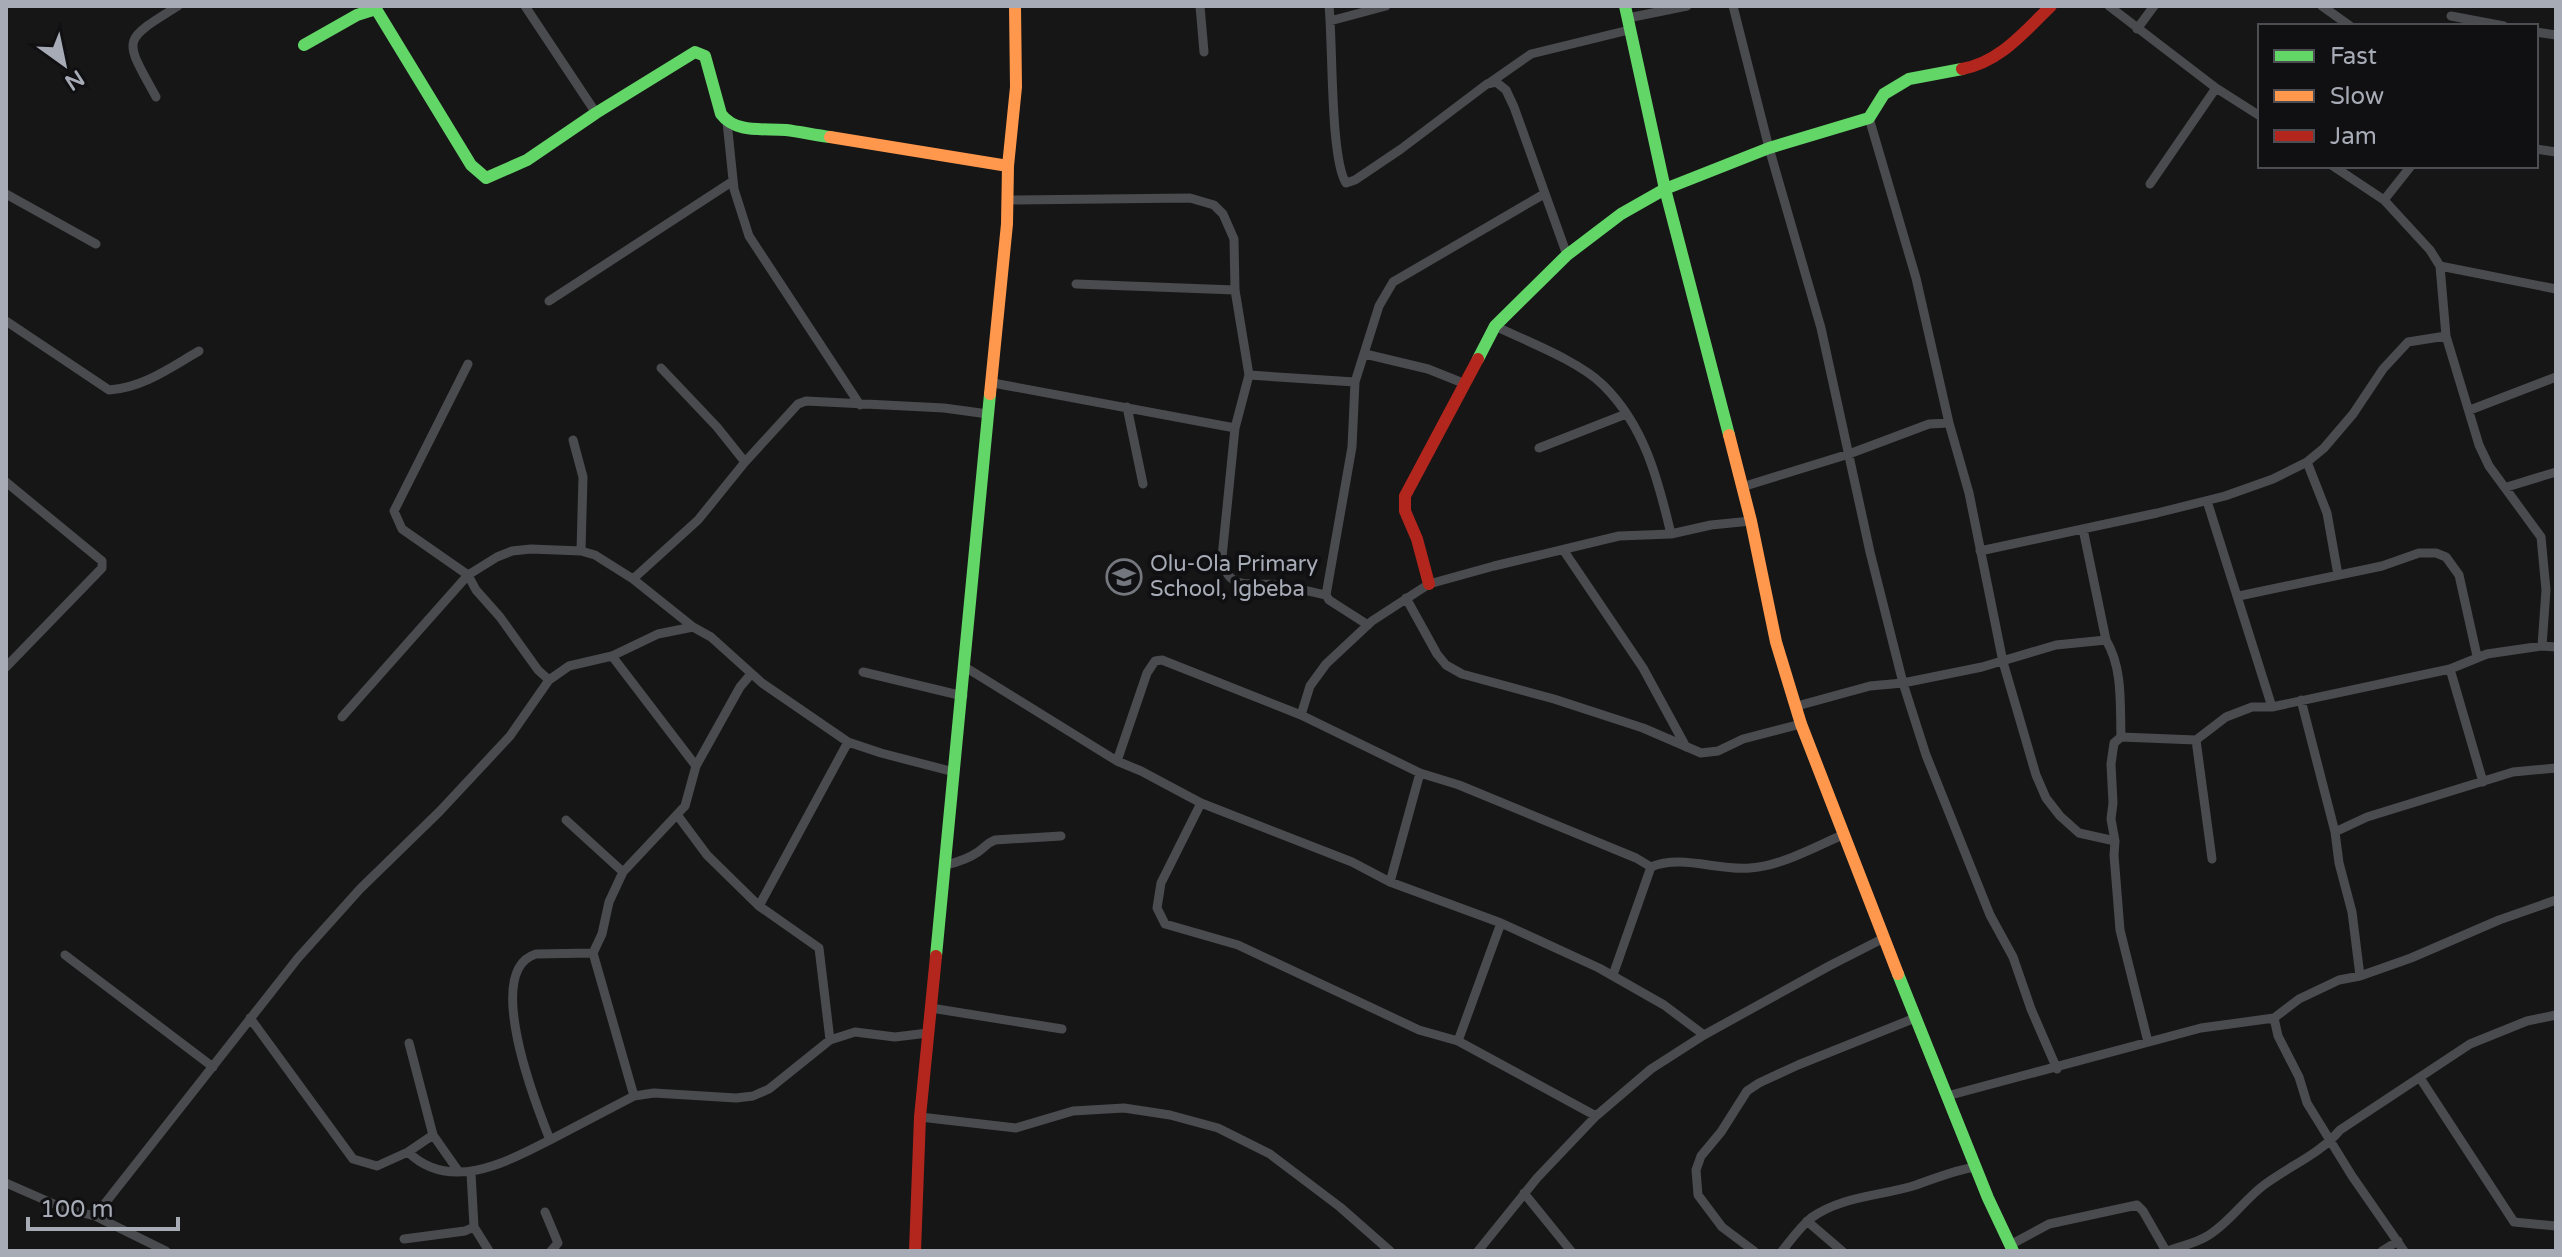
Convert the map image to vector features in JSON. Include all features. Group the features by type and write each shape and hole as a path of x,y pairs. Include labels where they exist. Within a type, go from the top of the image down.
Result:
{"street":[{"path":"156,97 132,53 133,40 147,25 178,6"},
{"path":"525,6 596,113"},
{"path":"915,1251 920,1117 1009,200 1008,166 1016,87 1015,6"},
{"path":"1200,6 1204,52"},
{"path":"1329,6 1336,129 1341,170 1346,183 1412,141 1531,54 1628,18 1687,6"},
{"path":"1330,21 1386,6"},
{"path":"1733,6 1769,148 1821,328 1870,552 1903,683 1931,769 1990,915 2013,957 2057,1069"},
{"path":"1429,584 1415,532 1403,505 1463,383 1495,326 1567,255 1621,214 1665,189 1769,148 1869,118 1884,94 1909,79 1978,66 1996,58 2051,6"},
{"path":"2109,6 2216,88 2258,115"},
{"path":"2137,29 2154,6"},
{"path":"2322,6 2347,24"},
{"path":"304,45 357,15 376,9 471,165 486,178 527,160 596,113 695,52 700,52 708,63 721,114 727,122 733,181 749,236 860,405"},
{"path":"2451,16 2493,24"},
{"path":"1628,18 1665,189 1751,521 1776,642 1801,724 1915,1018 2011,1248 2049,1224 2137,1205 2167,1251 2207,1237 2266,1183 2297,1166 2331,1141 2340,1130 2470,1044 2515,1025 2556,1015"},
{"path":"1487,84 1496,82 1506,90 1514,107 1567,255"},
{"path":"2150,184 2216,88"},
{"path":"1869,118 1916,278 1949,423 1969,493 2003,662 2036,775 2046,798 2079,833 2115,841"},
{"path":"727,122 743,128 786,130 1008,166"},
{"path":"2336,168 2384,200 2430,250 2440,266 2446,336 2479,445 2489,466 2541,537 2546,590 2542,646"},
{"path":"2384,200 2409,168"},
{"path":"549,301 733,181"},
{"path":"6,194 96,244"},
{"path":"1368,625 1326,595 1352,447 1355,382 1379,306 1393,282 1544,194"},
{"path":"1009,200 1163,197 1205,201 1223,214 1234,239 1235,290 1249,375 1235,428 1222,557 1224,570 1229,578 1242,585 1279,585 1326,595"},
{"path":"2440,266 2556,289"},
{"path":"1076,284 1235,290"},
{"path":"6,321 109,390 154,377 199,351"},
{"path":"1495,326 1586,372 1602,384 1626,414 1649,453 1671,534"},
{"path":"1980,551 2207,501 2273,479 2307,462 2324,448 2353,414 2383,369 2408,342 2446,336"},
{"path":"1365,354 1428,369 1463,383"},
{"path":"468,364 394,511 402,529 468,575 476,590 549,680"},
{"path":"661,368 717,427 745,462"},
{"path":"1249,375 1355,382"},
{"path":"2470,410 2556,377"},
{"path":"993,383 1235,428"},
{"path":"633,579 698,520 798,404 806,401 944,408 988,414"},
{"path":"1127,407 1143,484"},
{"path":"1539,448 1626,414"},
{"path":"1742,487 1849,454 1929,424 1949,423"},
{"path":"573,440 583,477 581,551"},
{"path":"2307,462 2327,513 2338,575"},
{"path":"2507,487 2556,472"},
{"path":"6,482 102,561 102,568 6,667"},
{"path":"2207,501 2272,707"},
{"path":"1301,715 1310,686 1326,664 1368,625 1429,584 1619,536 1671,534 1711,525 1751,521"},
{"path":"2083,529 2106,640 2112,650 2119,689 2121,737"},
{"path":"342,717 468,575 512,551 581,551 595,555 633,579 693,627 711,637 751,674 848,742 954,772"},
{"path":"1564,551 1643,668 1686,747"},
{"path":"2239,596 2382,566 2419,553 2436,553 2446,557 2459,575 2477,656"},
{"path":"1406,598 1437,654 1446,665 1462,674 1643,728 1701,753 1718,751 1743,739 1801,724"},
{"path":"95,1216 298,958 360,889 440,811 510,736 549,680 569,666 612,656 658,634 693,627"},
{"path":"1797,706 1870,686 1903,683 2003,662 2056,645 2106,640"},
{"path":"2148,1042 2120,930 2111,819 2114,743 2121,737 2196,740 2226,717 2252,707 2272,707 2450,669 2477,656 2542,646 2556,647"},
{"path":"612,656 696,766"},
{"path":"1117,761 1147,673 1155,661 1170,662 1301,715 1420,773 1459,785 1651,867"},
{"path":"965,667 1117,761 1201,803 1352,862 1390,882 1501,923 1613,975 1664,1005 1704,1035"},
{"path":"2450,669 2483,782"},
{"path":"863,672 963,696"},
{"path":"634,1096 593,953 602,934 609,902 623,872 685,806 696,766 740,687 751,674"},
{"path":"2301,700 2335,832 2339,863 2352,912 2360,976"},
{"path":"2196,740 2212,859"},
{"path":"759,906 848,742"},
{"path":"2335,832 2367,817 2513,772 2556,768"},
{"path":"1390,882 1420,773"},
{"path":"1201,803 1161,883 1157,908 1165,924 1238,945 1419,1030 1458,1041 1596,1116"},
{"path":"678,816 707,855 759,906 819,948 830,1040"},
{"path":"566,820 623,872"},
{"path":"1613,975 1651,867 1663,862 1727,868 1763,867 1845,834"},
{"path":"946,865 963,861 995,840 1061,836"},
{"path":"1947,1096 2201,1028 2274,1018 2299,999 2328,985 2411,958 2499,920 2556,900"},
{"path":"1458,1041 1501,923"},
{"path":"1478,1251 1524,1193 1596,1116 1670,1054 1884,938"},
{"path":"550,1140 535,1102 515,1032 512,994 523,964 530,956 593,953"},
{"path":"65,955 213,1067"},
{"path":"931,1008 1062,1029"},
{"path":"250,1018 353,1159 377,1166 408,1152 433,1135"},
{"path":"1754,1251 1722,1227 1698,1195 1696,1170 1710,1144 1747,1091 1759,1083 1915,1018"},
{"path":"2274,1018 2278,1036 2299,1077 2307,1103 2404,1251"},
{"path":"408,1152 440,1170 471,1173 504,1162 634,1096 654,1093 736,1098 753,1096 769,1089 830,1040 855,1032 895,1037 928,1033"},
{"path":"409,1043 433,1135 459,1172"},
{"path":"2420,1078 2514,1222 2556,1226"},
{"path":"920,1117 1016,1128 1073,1111 1124,1108 1170,1115 1218,1128 1270,1154 1340,1207 1390,1251"},
{"path":"1782,1251 1807,1221 1833,1206 1916,1185 1950,1171 1976,1167"},
{"path":"471,1173 474,1227 489,1251"},
{"path":"6,1183 63,1208 95,1216 166,1251"},
{"path":"1524,1193 1571,1251"},
{"path":"545,1212 558,1243 551,1251"},
{"path":"1807,1221 1842,1251"},
{"path":"404,1239 465,1231 474,1227"},
{"path":"2382,1251 2398,1241"}],"traffic: fast":[{"path":"1625,6 1665,189 1729,435"},
{"path":"304,45 357,15 376,9 471,165 486,178 527,160 695,52 705,56 721,114 734,125 830,137"},
{"path":"1478,359 1495,326 1567,255 1621,214 1665,189 1769,148 1869,118 1884,94 1909,79 1962,69"},
{"path":"936,956 990,394"},
{"path":"1898,974 1988,1198 2013,1251"}],"traffic: slow":[{"path":"990,394 1007,224 1008,166 1016,87 1015,6"},
{"path":"830,137 1008,166"},
{"path":"1729,435 1751,521 1776,642 1801,724 1898,974"}],"traffic: jam":[{"path":"1962,69 2000,53 2051,6"},
{"path":"1429,584 1417,539 1405,511 1405,496 1478,359"},
{"path":"915,1251 920,1117 936,956"}],"place":[{"name":"Olu-Ola Primary School, Igbeba","path":"1124,577"}]}
